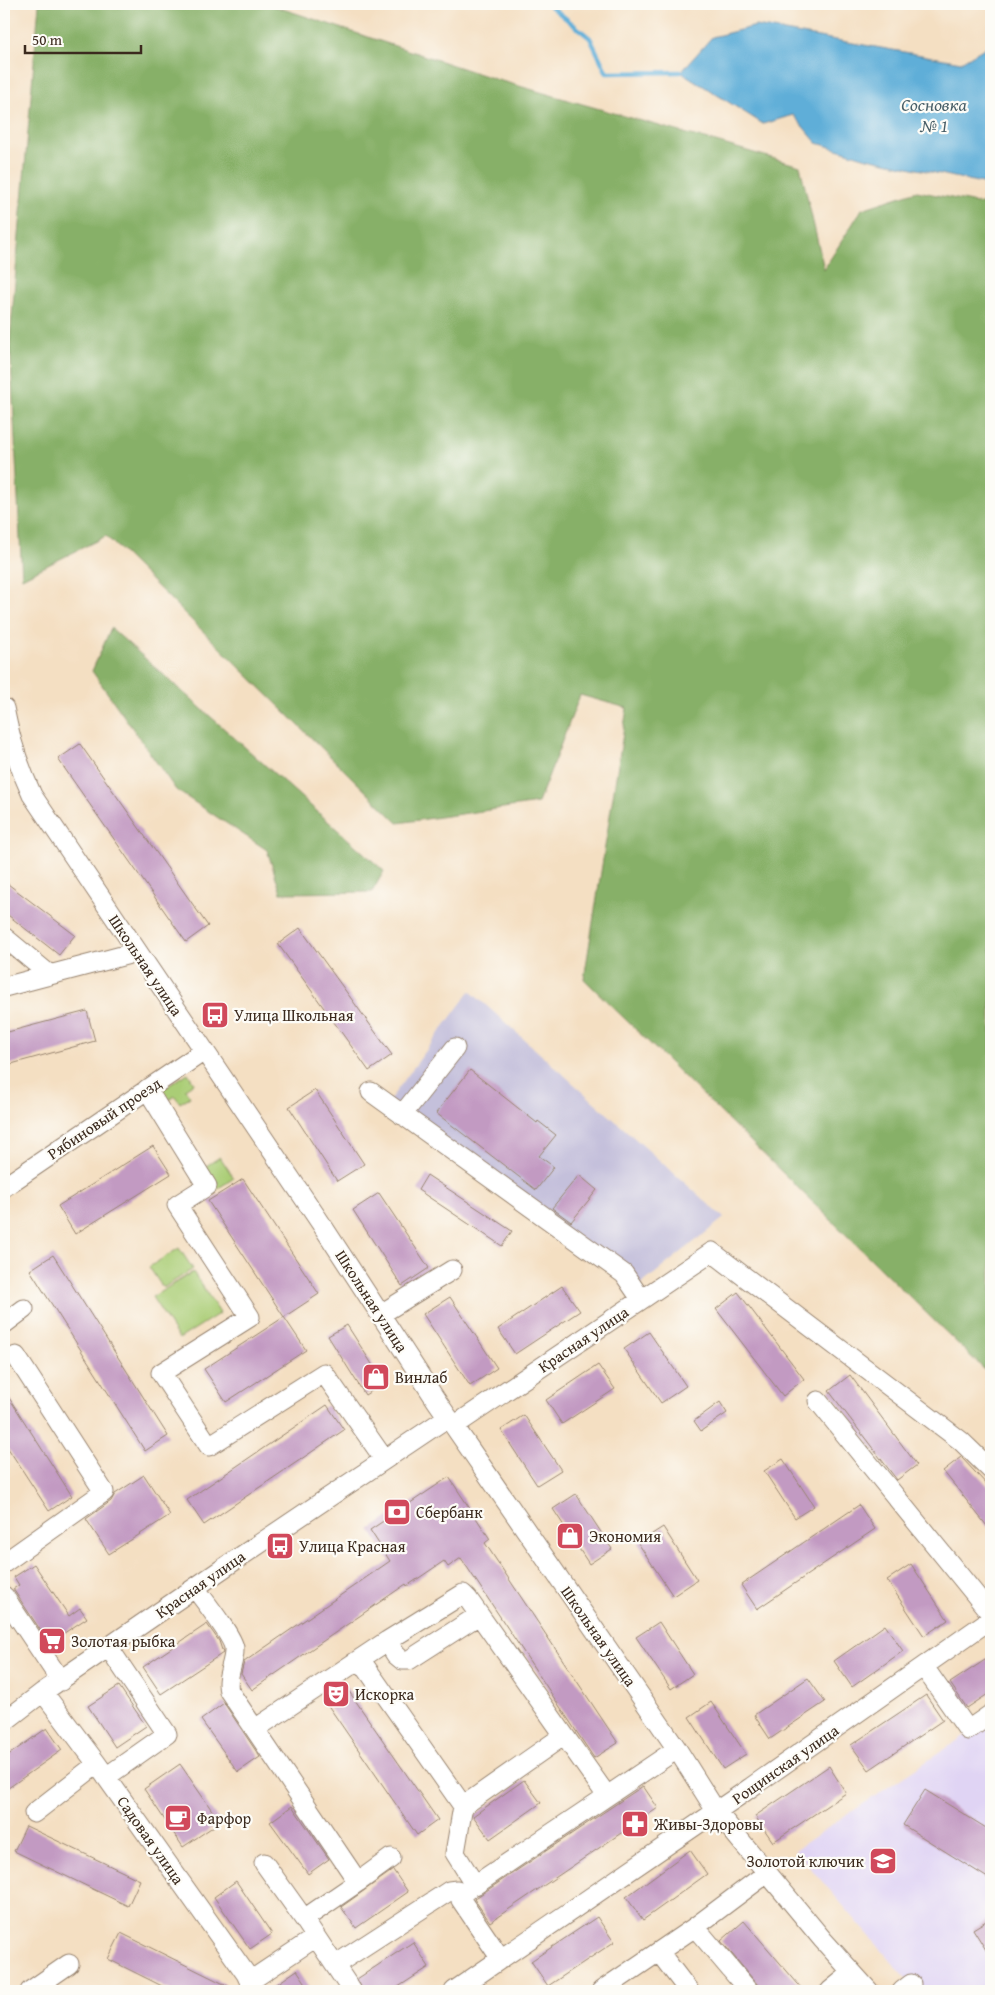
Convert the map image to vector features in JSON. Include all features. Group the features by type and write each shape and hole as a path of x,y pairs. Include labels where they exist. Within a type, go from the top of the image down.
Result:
{"street":[{"name":"Школьная улица","path":"4,708 19,766 32,796 451,1421 677,1749 716,1811 869,1991"},
{"path":"4,937 50,975"},
{"path":"4,987 137,952"},
{"path":"402,1115 455,1048"},
{"name":"Рябиновый проезд","path":"4,1186 204,1051"},
{"path":"147,1088 207,1186 177,1205 250,1317 161,1373 209,1446 324,1373 384,1459"},
{"path":"371,1092 624,1274 641,1299"},
{"name":"Красная улица","path":"4,1722 44,1692 384,1459 451,1421 712,1252 960,1440 991,1470"},
{"path":"381,1314 452,1270"},
{"path":"4,1324 24,1310"},
{"path":"4,1563 104,1492 16,1356"},
{"path":"818,1401 991,1614"},
{"path":"195,1588 234,1643 233,1658 227,1683 229,1691 358,1882"},
{"path":"255,1729 387,1641 463,1594 607,1796"},
{"path":"4,1596 61,1681"},
{"path":"387,1641 402,1660 409,1660 479,1615"},
{"name":"Рощинская улица","path":"454,1991 991,1620"},
{"path":"34,1813 102,1770 167,1734 109,1648"},
{"path":"360,1660 462,1806 455,1853 469,1889"},
{"path":"924,1666 968,1730 991,1714"},
{"name":"Садовая улица","path":"44,1692 102,1770 252,1986"},
{"path":"462,1806 563,1736"},
{"path":"502,1958 462,1900 469,1889 677,1749"},
{"path":"304,1919 391,1858"},
{"path":"264,1863 352,1991"},
{"path":"601,1991 695,1927 767,1872"},
{"path":"335,1965 449,1891 469,1889"},
{"path":"695,1927 749,1991"},
{"path":"252,1986 316,1937"},
{"path":"659,1952 689,1991"},
{"path":"30,1991 69,1964"},
{"path":"830,1991 852,1973"}],"shaded area":[{"path":"470,991 724,1218 638,1287 383,1109"},
{"name":"Золотой ключик","path":"991,1718 991,1831 925,1790 904,1825 988,1877 991,1873 991,1918 973,1929 991,1958 991,1991 917,1991 795,1850"}],"green space":[{"path":"39,4 268,4 498,80 800,166 824,269 862,209 917,191 991,206 991,1376 584,979 627,708 580,695 538,803 398,823 106,536 22,578 10,340"},
{"path":"111,628 384,871 372,892 281,893 267,850 176,790 92,671"},
{"path":"188,1073 194,1083 185,1089 190,1097 180,1103 175,1096 164,1103 157,1093"},
{"path":"220,1157 234,1178 217,1189 203,1168"},
{"path":"179,1248 193,1269 163,1288 149,1267"},
{"path":"193,1272 220,1313 179,1339 152,1297"}],"water":[{"name":"Сосновка № 1","path":"756,26 961,62 991,44 991,185 867,158 817,143 793,115 763,124 681,72 712,37"}],"building":[{"path":"80,744 208,926 186,942 58,759"},
{"path":"4,881 75,935 59,955 4,912"},
{"path":"300,928 392,1055 369,1071 278,944"},
{"path":"87,1011 95,1041 4,1066 4,1033"},
{"path":"470,1070 537,1123 538,1121 556,1135 539,1156 554,1167 536,1190 436,1113"},
{"path":"315,1090 364,1164 337,1181 289,1107"},
{"path":"153,1146 171,1174 75,1234 58,1206"},
{"path":"427,1175 512,1231 502,1246 418,1190"},
{"path":"579,1175 597,1190 571,1222 552,1208"},
{"path":"243,1179 319,1294 284,1317 208,1201"},
{"path":"379,1193 429,1268 402,1286 353,1210"},
{"path":"53,1255 168,1436 145,1451 30,1270"},
{"path":"562,1286 580,1311 515,1354 498,1329"},
{"path":"738,1292 804,1379 783,1396 716,1309"},
{"path":"450,1297 497,1368 470,1386 423,1314"},
{"path":"284,1317 306,1350 226,1402 204,1369"},
{"path":"347,1325 384,1383 365,1395 328,1336"},
{"path":"649,1332 686,1386 661,1403 624,1349"},
{"path":"598,1365 615,1389 562,1424 546,1400"},
{"path":"850,1375 917,1465 897,1480 829,1391"},
{"path":"4,1390 72,1496 49,1511 4,1442"},
{"path":"720,1402 727,1413 701,1431 694,1421"},
{"path":"327,1405 344,1430 204,1525 187,1500"},
{"path":"524,1415 561,1470 537,1485 501,1430"},
{"path":"961,1457 991,1489 991,1531 943,1471"},
{"path":"783,1459 814,1506 795,1518 764,1471"},
{"path":"144,1475 170,1515 109,1554 86,1519 111,1501 115,1494"},
{"path":"449,1477 490,1539 485,1543 618,1743 594,1758 461,1558 448,1567 444,1561 407,1586 406,1584 252,1690 241,1674 244,1662 390,1561 370,1530"},
{"path":"576,1494 612,1549 589,1564 553,1509"},
{"path":"859,1505 875,1529 757,1609 741,1585"},
{"path":"663,1527 697,1580 673,1596 638,1543"},
{"path":"34,1564 69,1616 80,1608 87,1618 49,1643 13,1589 19,1585 14,1577"},
{"path":"911,1564 948,1620 924,1636 887,1580"},
{"path":"659,1622 693,1674 671,1689 636,1637"},
{"path":"207,1624 219,1641 223,1653 161,1694 143,1667"},
{"path":"885,1625 903,1651 852,1687 834,1661"},
{"path":"991,1656 991,1692 967,1708 950,1683"},
{"path":"808,1678 825,1702 770,1739 754,1715"},
{"path":"119,1686 146,1726 115,1747 88,1706"},
{"path":"346,1687 438,1820 417,1835 325,1701"},
{"path":"926,1695 943,1720 869,1770 851,1745"},
{"path":"711,1702 746,1754 723,1769 689,1717"},
{"path":"224,1703 260,1757 238,1772 201,1720"},
{"path":"47,1728 62,1750 4,1791 4,1758"},
{"path":"180,1764 220,1822 183,1847 144,1789"},
{"path":"829,1766 846,1793 773,1842 755,1816"},
{"path":"524,1780 541,1803 490,1839 473,1816"},
{"path":"643,1786 658,1808 490,1922 474,1899"},
{"path":"925,1790 991,1831 991,1880 903,1825"},
{"path":"292,1806 329,1859 308,1874 270,1822"},
{"path":"26,1826 140,1880 128,1906 14,1851"},
{"path":"690,1850 707,1874 643,1920 626,1897"},
{"path":"393,1870 408,1892 356,1928 341,1907"},
{"path":"236,1881 272,1934 250,1949 214,1897"},
{"path":"597,1917 614,1942 548,1986 531,1961"},
{"path":"991,1918 991,1958 973,1929"},
{"path":"744,1921 804,1991 763,1991 721,1941"},
{"path":"121,1933 238,1991 172,1991 108,1959"},
{"path":"413,1942 429,1967 392,1991 363,1991 357,1979"},
{"path":"297,1970 311,1991 267,1991"}],"waterway":[{"path":"548,4 590,38 607,73 681,72"}],"place":[{"name":"Улица Школьная","path":"215,1015"},
{"name":"Винлаб","path":"376,1377"},
{"name":"Сбербанк","path":"397,1512"},
{"name":"Экономия","path":"570,1536"},
{"name":"Улица Красная","path":"280,1546"},
{"name":"Золотая рыбка","path":"52,1641"},
{"name":"Искорка","path":"336,1694"},
{"name":"Фарфор","path":"178,1818"},
{"name":"Живы-Здоровы","path":"635,1824"},
{"name":"Золотой ключик","path":"883,1861"}]}
